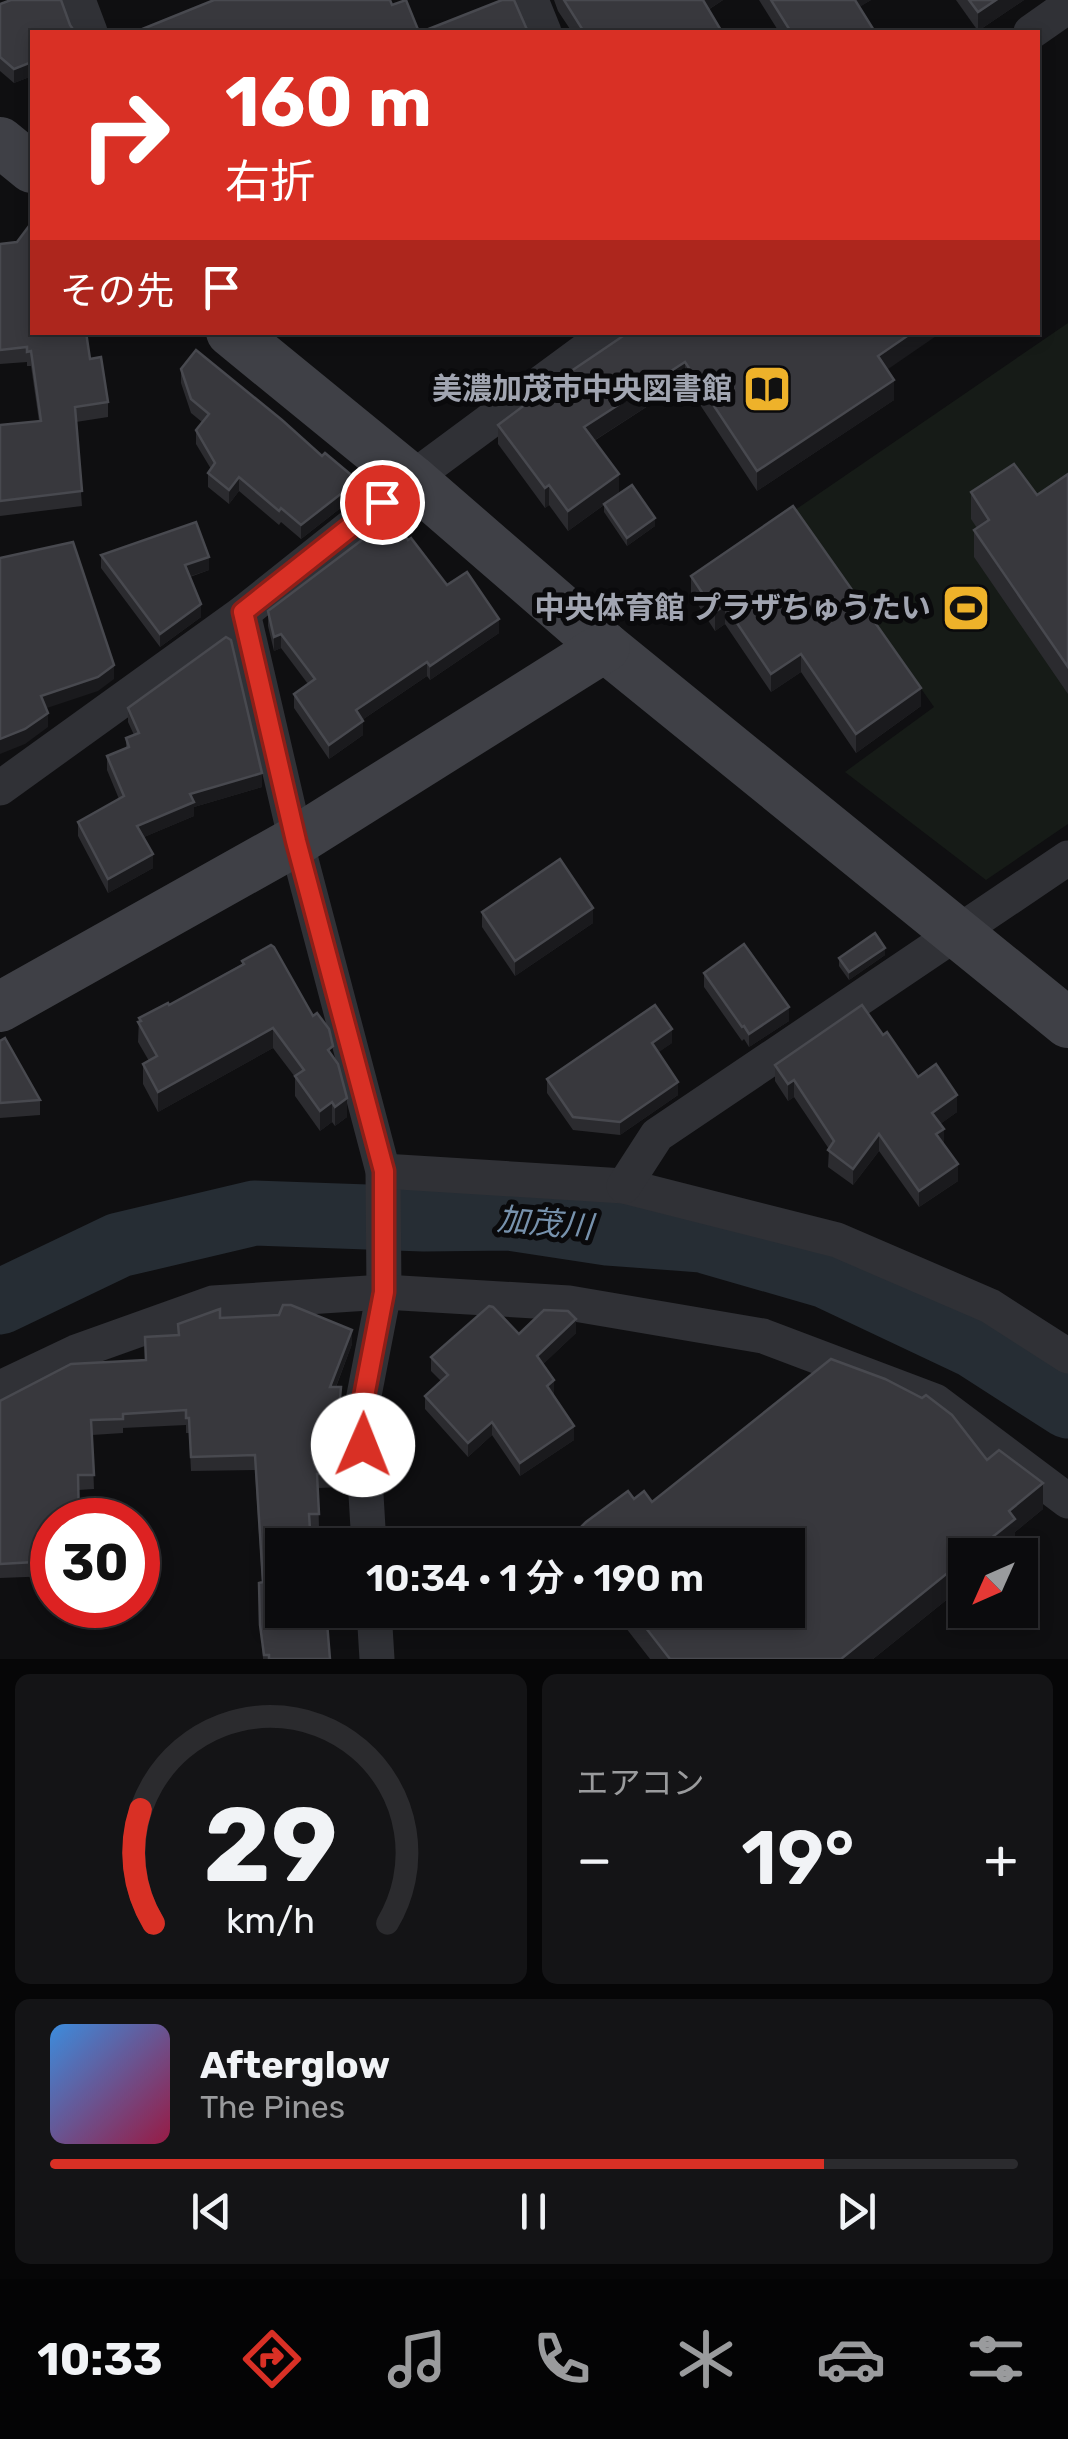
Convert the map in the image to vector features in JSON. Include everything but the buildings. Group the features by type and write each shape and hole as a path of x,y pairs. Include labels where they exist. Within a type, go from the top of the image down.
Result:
{"street":[{"path":"78,0 89,30"},
{"path":"530,0 543,30"},
{"path":"1034,30 1068,6"},
{"path":"0,142 30,166"},
{"path":"235,335 411,479 606,647 1068,1023"},
{"path":"0,788 243,612 411,479 606,335"},
{"path":"243,612 296,841 384,1171 384,1292 361,1412 369,1528"},
{"path":"0,1007 296,841 606,647"},
{"path":"624,1186 657,1135 1068,858"},
{"path":"384,1171 624,1186 837,1240 990,1306 1068,1356"},
{"path":"0,1388 76,1352 213,1303 384,1292 569,1304 762,1336 935,1401 1068,1500"},
{"path":"375,1628 377,1659"}],"shaded area":[{"name":"中央体育館 プラザちゅうたい","path":"1068,323 1068,824 986,880 845,772 934,707 795,510"}],"waterway":[{"name":"加茂川","path":"0,1302 119,1245 254,1213 509,1218 608,1233 702,1240 827,1276 973,1345 1068,1406"}],"place":[{"name":"美濃加茂市中央図書館","path":"767,389"},
{"name":"中央体育館 プラザちゅうたい","path":"966,608"}],"route":[{"path":"363,1445 361,1412 384,1292 384,1171 296,841 243,612 382,502"}]}
